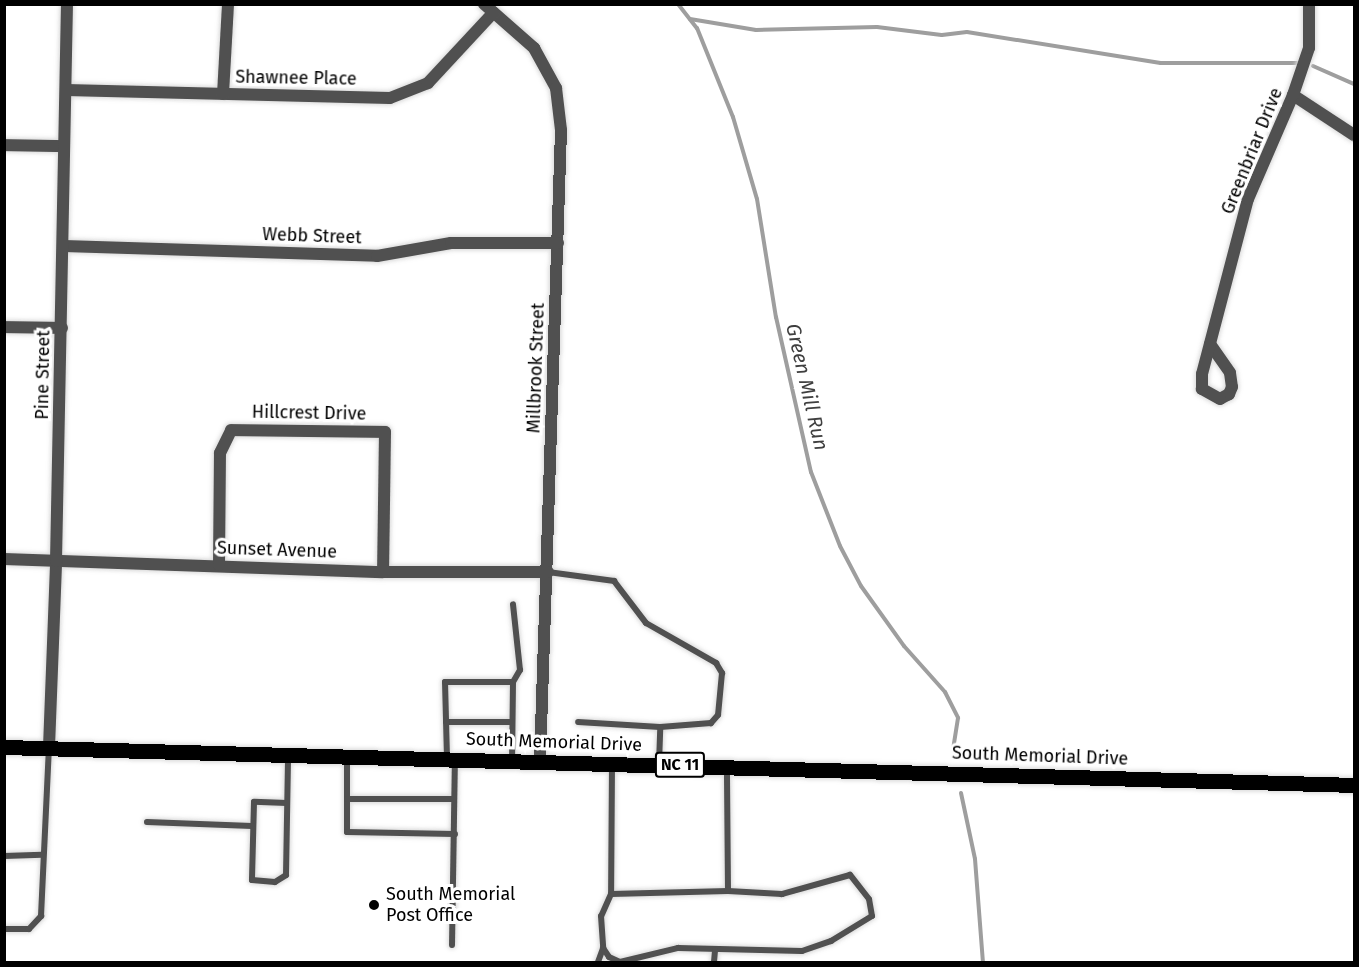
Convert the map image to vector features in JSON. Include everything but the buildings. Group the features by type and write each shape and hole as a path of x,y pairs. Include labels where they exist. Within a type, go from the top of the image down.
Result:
{"main road":[{"name":"South Memorial Drive","path":"4,747 1354,784"}],"street":[{"name":"Pine Street","path":"49,747 64,246 67,4"},
{"path":"223,94 228,4"},
{"name":"Greenbriar Drive","path":"1210,344 1248,199 1293,95 1309,48 1309,4"},
{"name":"Shawnee Place","path":"66,90 390,98 411,92 428,83 488,9"},
{"name":"Millbrook Street","path":"488,9 534,48 556,88 561,130 540,761"},
{"path":"1293,95 1354,135"},
{"path":"4,145 64,146"},
{"name":"Webb Street","path":"64,246 377,256 452,243 558,243"},
{"path":"4,327 62,328"},
{"name":"Hillcrest Drive","path":"219,565 220,453 231,430 385,432 383,572"},
{"name":"Sunset Avenue","path":"4,559 383,572 548,572"}],"lane":[{"path":"548,572 614,581 646,623 720,666 722,685 715,721 660,727 578,722"},
{"path":"512,760 513,682 519,670 513,604"},
{"path":"452,945 454,799 446,722 445,682 513,682"},
{"path":"446,722 512,722"},
{"path":"659,764 660,727"},
{"path":"4,929 29,929 41,916 42,855 49,747"},
{"path":"287,803 254,802 252,880 283,879 287,803 288,755"},
{"path":"348,755 347,832 454,834"},
{"path":"598,963 603,948 601,916 611,894 612,763"},
{"path":"727,766 728,891"},
{"path":"347,799 454,799"},
{"path":"147,822 252,826"},
{"path":"4,856 42,855"},
{"path":"603,948 609,957 620,962 654,951 802,951 831,941 872,916 868,898 850,876 782,894 728,891 611,894"},
{"path":"714,963 715,950"}],"waterway":[{"name":"Green Mill Run","path":"678,4 697,28 733,117 757,199 776,317 811,472 840,546 861,586 904,646 945,692 958,718 953,751"},
{"path":"690,19 756,30 877,27 942,35 967,32 1161,63 1299,63"},
{"path":"1313,66 1354,84"},
{"name":"Green Mill Run","path":"961,793 975,859 983,962"}],"place":[{"name":"South Memorial Post Office","path":"374,905"}]}
